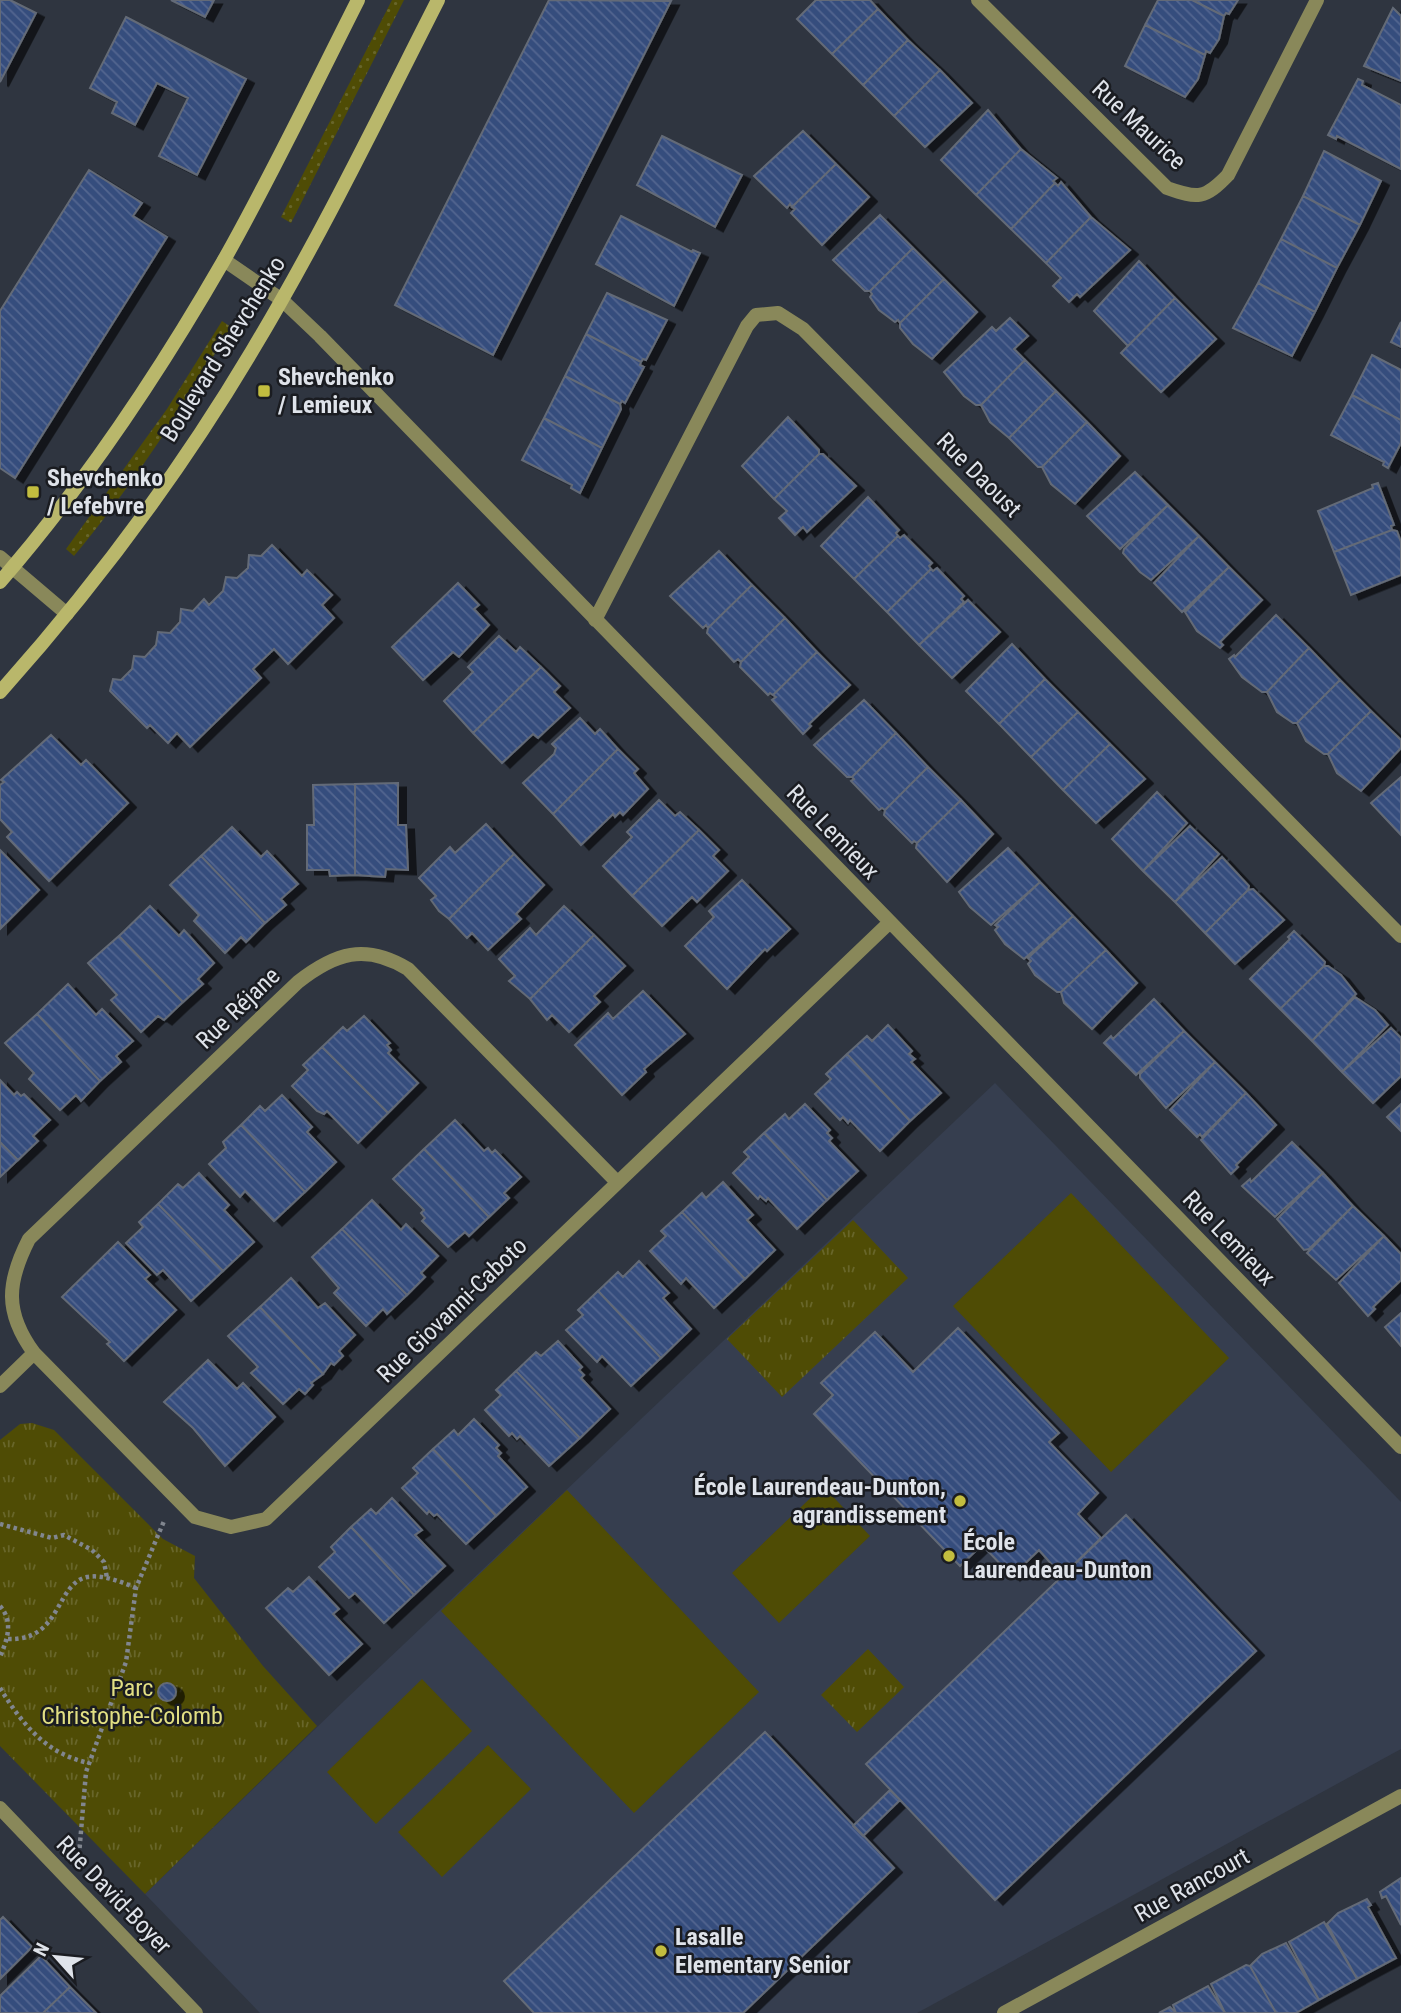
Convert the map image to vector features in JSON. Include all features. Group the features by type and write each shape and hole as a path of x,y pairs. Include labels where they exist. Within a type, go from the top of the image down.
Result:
{"street":[{"name":"Boulevard Shevchenko","path":"0,583 97,457 224,260 358,0"},
{"name":"Boulevard Shevchenko","path":"0,691 66,614 172,474 282,300 438,0"},
{"name":"Rue Maurice","path":"978,0 1167,188 1190,197 1211,193 1228,175 1317,0"},
{"name":"Rue Lemieux","path":"224,260 282,300 1401,1447"},
{"name":"Rue Daoust","path":"595,620 747,326 756,316 778,313 803,329 1401,936"},
{"path":"0,557 66,614"},
{"name":"Rue Giovanni-Caboto","path":"34,1353 195,1517 212,1524 231,1527 266,1519 889,923"},
{"name":"Rue Réjane","path":"34,1353 20,1334 11,1307 12,1284 18,1261 29,1238 298,982 316,968 344,956 374,953 408,969 617,1182"},
{"path":"0,1386 34,1353"},
{"name":"Rue Rancourt","path":"1004,2013 1401,1796"},
{"name":"Rue David-Boyer","path":"0,1808 196,2013"}],"path":[{"path":"76,1887 83,1787 89,1763 126,1662 136,1588 148,1554 175,1498"},
{"path":"0,1524 52,1538 64,1535 78,1542 104,1562 107,1578"},
{"path":"8,1639 27,1639 34,1635 50,1620 75,1584 86,1577 107,1578 136,1588"},
{"path":"0,1606 7,1623 8,1639 0,1657"},
{"path":"0,1688 14,1711 46,1746 60,1755 89,1763"}],"shaded area":[{"name":"École Laurendeau-Dunton","path":"995,1083 1401,1502 1401,1749 917,2013 260,2013 145,1894 344,1701"}],"green space":[{"path":"392,0 404,0 291,223 281,217"},
{"path":"222,321 231,327 195,386 157,445 74,556 66,549 167,409"},
{"path":"1071,1193 1229,1358 1111,1472 953,1306"},
{"path":"853,1220 908,1278 782,1397 727,1339"},
{"name":"Parc Christophe-Colomb","path":"32,1423 54,1430 163,1539 195,1556 194,1578 263,1666 317,1726 145,1894 0,1746 0,1440 20,1424"},
{"path":"823,1486 870,1536 779,1623 732,1573"},
{"path":"567,1490 759,1692 634,1813 441,1611"},
{"path":"868,1649 904,1687 857,1732 821,1695"},
{"path":"422,1679 472,1731 376,1824 327,1772"},
{"path":"488,1745 531,1789 442,1877 398,1832"}],"building":[{"path":"0,0 10,0 36,13 0,82"},
{"path":"171,0 214,0 205,17"},
{"path":"549,0 671,1 493,355 395,305"},
{"path":"816,0 870,0 878,9 832,54 797,19"},
{"path":"1158,0 1192,0 1224,16 1219,39 1210,53 1206,51 1205,55 1145,25"},
{"path":"1192,0 1238,0 1229,14 1224,16"},
{"path":"1393,8 1401,16 1401,81 1364,66"},
{"path":"878,9 908,40 863,85 832,54"},
{"path":"126,17 246,79 197,175 159,156 188,98 157,83 135,125 112,113 117,102 90,88"},
{"path":"1145,25 1205,55 1198,79 1185,97 1125,66"},
{"path":"908,40 940,70 894,116 863,85"},
{"path":"940,70 972,103 925,147 894,116"},
{"path":"1358,79 1363,81 1362,85 1401,105 1401,169 1337,136 1336,139 1328,135"},
{"path":"988,110 1021,149 976,195 941,160"},
{"path":"803,131 836,164 792,207 790,204 787,208 754,176"},
{"path":"662,136 742,175 715,227 637,185"},
{"path":"1021,149 1057,178 1011,229 976,195"},
{"path":"1324,151 1381,181 1360,225 1303,196"},
{"path":"836,164 869,197 822,245 791,213 795,209 792,207"},
{"path":"89,170 142,203 133,216 167,237 15,478 0,468 0,311"},
{"path":"1061,182 1091,217 1046,263 1011,229 1055,183 1058,186"},
{"path":"1303,196 1360,225 1337,268 1281,239"},
{"path":"880,215 913,248 870,291 865,291 833,260"},
{"path":"621,216 692,252 693,250 700,253 674,306 596,264"},
{"path":"1091,217 1130,250 1080,297 1077,294 1069,302 1053,286 1061,278 1046,263"},
{"path":"1281,239 1337,268 1315,312 1258,283"},
{"path":"913,248 944,279 900,323 898,320 895,322 879,310 870,297 870,291"},
{"path":"1139,261 1175,298 1128,346 1094,311"},
{"path":"944,279 977,312 932,359 913,344 900,328 900,323"},
{"path":"1258,283 1315,312 1292,356 1233,328"},
{"path":"607,293 667,320 646,360 641,362 586,334"},
{"path":"1175,298 1216,339 1161,392 1121,353"},
{"path":"1010,318 1028,336 1014,349 1025,360 981,405 976,405 964,396 944,372 992,327 996,331"},
{"path":"1401,322 1401,347 1391,342"},
{"path":"586,334 641,362 640,365 644,367 625,403 622,401 620,404 565,376"},
{"path":"1372,355 1401,370 1401,420 1352,395"},
{"path":"1025,360 1056,391 1009,438 990,422 981,405"},
{"path":"565,376 620,404 621,409 602,448 544,418"},
{"path":"1056,391 1087,422 1042,467 1038,467 1009,438"},
{"path":"1352,395 1401,420 1401,443 1388,468 1383,465 1384,462 1331,435"},
{"path":"788,417 819,450 819,454 774,499 742,466"},
{"path":"544,418 602,448 580,493 571,488 572,485 522,460"},
{"path":"1087,422 1120,456 1075,504 1051,484 1042,467"},
{"path":"819,454 823,454 856,486 807,532 803,527 795,535 779,518 787,511 774,499"},
{"path":"1135,472 1168,505 1120,549 1087,516"},
{"path":"1378,483 1394,525 1391,526 1392,530 1334,552 1318,511 1373,488 1372,485"},
{"path":"868,497 899,530 896,533 898,536 854,579 821,546"},
{"path":"1168,505 1199,536 1151,580 1123,553"},
{"path":"1392,530 1397,531 1401,542 1401,575 1351,595 1334,552"},
{"path":"904,535 932,563 929,566 931,569 887,612 854,579 898,536 900,538"},
{"path":"1199,536 1229,567 1182,612 1154,583"},
{"path":"272,545 302,576 307,570 332,595 322,605 334,618 288,664 274,649 253,669 261,678 190,747 177,733 168,743 150,725 147,728 110,691 113,679 121,680 132,669 134,656 145,657 156,645 158,632 170,633 180,622 181,609 193,611 204,599 209,605 223,591 226,577 237,578 248,568 249,555 261,556"},
{"path":"719,551 752,585 708,628 706,625 703,628 670,596"},
{"path":"1229,567 1262,600 1220,642 1223,645 1220,648 1197,631 1185,612"},
{"path":"937,568 964,596 961,599 964,602 919,645 887,612 931,569 933,571"},
{"path":"458,583 479,605 474,609 489,625 459,657 453,652 423,680 392,647"},
{"path":"752,585 785,618 741,662 738,659 734,662 707,633 708,628"},
{"path":"968,600 1000,632 952,678 919,645"},
{"path":"1276,615 1309,648 1267,692 1262,692 1242,677 1229,659 1234,655 1235,657"},
{"path":"785,618 817,652 773,695 768,695 740,667 741,662"},
{"path":"499,636 516,652 520,647 541,667 473,733 444,701 473,672 468,667"},
{"path":"1012,644 1045,679 999,724 966,691"},
{"path":"1309,648 1340,680 1297,723 1293,723 1277,712 1267,692"},
{"path":"817,652 850,685 809,724 811,726 803,734 772,700 776,697 773,695"},
{"path":"541,667 560,686 554,692 570,708 538,738 533,734 502,763 473,733"},
{"path":"1045,679 1078,712 1031,757 999,724"},
{"path":"1340,680 1371,711 1328,754 1324,754 1306,741 1297,723"},
{"path":"864,700 896,733 852,777 847,777 814,745"},
{"path":"1371,711 1401,740 1401,748 1361,791 1337,773 1328,754"},
{"path":"1078,712 1110,744 1063,790 1031,757"},
{"path":"580,718 595,734 600,729 618,749 553,814 523,783 554,754 556,748 552,744"},
{"path":"896,733 928,767 885,810 879,810 851,781"},
{"path":"51,735 81,765 86,760 128,803 49,881 7,837 12,832 0,819 0,785 4,782 1,780"},
{"path":"1110,744 1145,779 1096,823 1063,790"},
{"path":"618,749 638,769 634,773 648,789 623,815 620,812 615,817 613,814 581,845 553,814"},
{"path":"928,767 961,800 917,843 912,843 884,815 885,810"},
{"path":"1401,777 1401,835 1371,803"},
{"path":"398,783 398,825 406,825 408,870 386,869 385,877 355,875 355,784"},
{"path":"355,784 355,875 330,876 329,870 307,870 307,825 314,825 313,785"},
{"path":"1157,792 1187,823 1143,871 1112,839"},
{"path":"659,800 675,816 680,812 699,830 632,896 603,866 632,837 627,832"},
{"path":"961,800 993,834 947,882 916,848 917,843"},
{"path":"486,824 514,854 449,919 439,911 431,900 436,896 419,878 450,847 455,853"},
{"path":"1190,826 1219,854 1175,902 1143,871"},
{"path":"232,827 261,857 267,851 298,884 281,899 286,905 265,923 201,856"},
{"path":"699,830 719,850 713,856 728,871 697,902 692,897 662,926 632,896"},
{"path":"1008,848 1040,882 991,925 970,907 959,892"},
{"path":"0,850 39,890 0,929"},
{"path":"514,854 544,885 516,914 521,919 488,950 472,933 467,938 449,919"},
{"path":"201,856 265,923 246,942 241,937 225,953 194,921 199,915 170,885"},
{"path":"1222,857 1249,886 1205,933 1175,902"},
{"path":"742,880 790,929 767,951 765,949 727,989 685,946 714,917 709,911"},
{"path":"1040,882 1073,916 1024,959 1005,944 995,930 998,927 995,925"},
{"path":"1253,889 1284,920 1235,964 1205,933 1248,890"},
{"path":"150,906 179,936 184,930 214,963 198,979 203,984 183,1002 119,936"},
{"path":"564,906 594,935 530,999 509,981 515,976 499,959 530,928 536,935"},
{"path":"1073,916 1106,950 1061,992 1057,992 1035,975 1028,964 1031,961 1028,958"},
{"path":"1294,931 1325,962 1280,1009 1250,979 1290,939 1288,937"},
{"path":"594,935 625,966 594,996 600,1002 569,1032 552,1015 547,1020 530,999"},
{"path":"119,936 183,1002 164,1020 158,1016 141,1032 111,1000 117,995 88,963"},
{"path":"1106,950 1137,983 1092,1029 1064,1003 1061,992"},
{"path":"1324,966 1341,975 1356,994 1312,1041 1280,1009"},
{"path":"68,984 96,1015 102,1009 133,1041 116,1056 121,1062 100,1081 37,1014"},
{"path":"643,991 685,1034 644,1069 646,1072 622,1095 575,1045 608,1013 613,1019"},
{"path":"1355,997 1375,1010 1388,1025 1342,1072 1312,1041"},
{"path":"1154,999 1184,1031 1136,1075 1104,1043 1111,1036 1113,1039"},
{"path":"37,1014 100,1081 81,1101 76,1095 60,1110 29,1079 34,1073 5,1043"},
{"path":"364,1016 390,1043 387,1045 391,1050 388,1053 418,1083 388,1113 322,1047 343,1027 347,1031"},
{"path":"888,1025 912,1051 909,1054 915,1059 911,1062 941,1093 910,1121 847,1054 867,1036 872,1041"},
{"path":"1391,1028 1401,1038 1401,1076 1373,1103 1342,1072"},
{"path":"1184,1031 1215,1062 1166,1108 1140,1078 1140,1074"},
{"path":"322,1047 388,1113 358,1143 327,1111 324,1114 317,1111 292,1086 308,1070 303,1065"},
{"path":"847,1054 910,1121 880,1151 850,1120 848,1123 843,1117 840,1120 815,1094 831,1079 826,1074"},
{"path":"1215,1062 1246,1093 1202,1137 1200,1134 1197,1137 1170,1110"},
{"path":"0,1080 14,1095 17,1092 21,1096 24,1094 50,1120 33,1136 38,1141 18,1160 0,1142"},
{"path":"1246,1093 1276,1125 1236,1165 1238,1167 1231,1174 1201,1140"},
{"path":"282,1095 312,1127 307,1132 336,1162 305,1192 241,1125 260,1106 265,1111"},
{"path":"805,1104 830,1130 827,1133 832,1138 829,1141 858,1171 827,1200 764,1133 785,1114 789,1119"},
{"path":"1401,1104 1401,1131 1387,1117"},
{"path":"455,1120 484,1151 488,1148 492,1153 495,1150 521,1177 504,1193 509,1198 489,1217 424,1149"},
{"path":"241,1125 305,1192 274,1221 245,1191 240,1197 209,1164 226,1148 223,1142"},
{"path":"764,1133 827,1200 797,1229 768,1198 766,1201 760,1196 758,1199 733,1173 749,1157 744,1152"},
{"path":"0,1142 18,1160 0,1177"},
{"path":"1292,1142 1323,1173 1275,1217 1242,1186 1250,1179 1251,1182"},
{"path":"424,1149 489,1217 469,1236 465,1232 448,1247 422,1221 425,1218 421,1213 424,1210 393,1179"},
{"path":"199,1173 229,1205 224,1210 254,1242 223,1271 158,1204 178,1184 183,1188"},
{"path":"1323,1173 1353,1206 1309,1249 1304,1250 1277,1219"},
{"path":"723,1182 753,1215 747,1220 775,1250 745,1279 682,1212 702,1193 706,1198"},
{"path":"372,1200 401,1230 406,1224 438,1256 421,1273 425,1277 407,1295 342,1229"},
{"path":"158,1204 223,1271 191,1301 163,1270 157,1275 126,1243 143,1227 139,1222"},
{"path":"1353,1206 1384,1236 1336,1280 1307,1253"},
{"path":"682,1212 745,1279 714,1308 686,1278 681,1284 650,1251 666,1236 661,1231"},
{"path":"342,1229 407,1295 387,1314 383,1309 366,1326 334,1293 339,1288 312,1257"},
{"path":"1384,1236 1401,1254 1401,1280 1373,1307 1375,1309 1368,1316 1339,1283"},
{"path":"118,1242 150,1275 145,1279 176,1310 124,1361 107,1344 110,1342 62,1297"},
{"path":"639,1261 669,1293 663,1298 691,1329 661,1358 598,1291 618,1272 623,1277"},
{"path":"291,1278 318,1308 325,1303 355,1335 339,1351 343,1356 334,1365 331,1363 323,1374 260,1307"},
{"path":"598,1291 661,1358 631,1386 602,1356 597,1362 566,1330 583,1315 578,1310"},
{"path":"260,1307 323,1374 311,1383 313,1385 305,1394 299,1389 283,1404 251,1373 258,1367 228,1336"},
{"path":"1401,1313 1401,1346 1385,1327"},
{"path":"958,1328 1059,1433 1049,1442 1098,1493 1078,1514 1101,1538 1062,1576 1039,1550 1012,1576 982,1545 960,1566 814,1414 833,1395 821,1383 875,1332 913,1372"},
{"path":"558,1341 582,1367 579,1370 584,1375 581,1378 610,1409 580,1438 516,1371 536,1352 541,1356"},
{"path":"208,1360 237,1389 243,1383 275,1417 225,1466 193,1428 164,1402"},
{"path":"516,1371 580,1438 549,1466 520,1436 517,1439 512,1433 509,1436 485,1410 501,1395 496,1390"},
{"path":"474,1419 499,1445 496,1448 501,1453 498,1456 527,1487 496,1516 433,1449 454,1430 458,1435"},
{"path":"433,1449 496,1516 466,1544 437,1514 434,1516 429,1511 427,1514 402,1488 418,1473 413,1468"},
{"path":"392,1498 422,1530 415,1535 445,1566 414,1595 351,1527 371,1509 376,1514"},
{"path":"1126,1515 1256,1651 995,1900 866,1764"},
{"path":"351,1527 414,1595 384,1623 355,1593 349,1598 319,1567 335,1552 331,1547"},
{"path":"309,1577 339,1609 333,1614 362,1644 329,1675 266,1608 288,1588 293,1592"},
{"path":"163,1683 171,1683 176,1692 174,1699 163,1701 158,1696 158,1688"},
{"path":"765,1732 894,1868 743,2013 534,2013 504,1981"},
{"path":"890,1790 900,1800 863,1836 853,1826"},
{"path":"1401,1878 1401,1925 1386,1896 1382,1898 1380,1892"},
{"path":"1367,1899 1371,1905 1368,1907 1396,1958 1357,1979 1327,1924 1338,1913"},
{"path":"3,1917 32,1947 0,1979 0,1920"},
{"path":"1324,1922 1357,1979 1319,2000 1289,1942"},
{"path":"1286,1943 1319,2000 1296,2013 1276,2013 1250,1966 1262,1954"},
{"path":"41,1956 70,1987 43,2013 0,2013 0,1996"},
{"path":"1246,1965 1250,1966 1276,2013 1225,2013 1211,1984"},
{"path":"1208,1986 1225,2013 1176,2013 1173,2005"},
{"path":"70,1987 96,2013 43,2013"},
{"path":"1170,2007 1176,2013 1159,2013"}],"place":[{"name":"Shevchenko / Lemieux","path":"264,391"},
{"name":"Shevchenko / Lefebvre","path":"33,492"},
{"name":"École Laurendeau-Dunton, agrandissement","path":"960,1501"},
{"name":"École Laurendeau-Dunton","path":"949,1556"},
{"name":"Lasalle Elementary Senior","path":"661,1951"}]}
